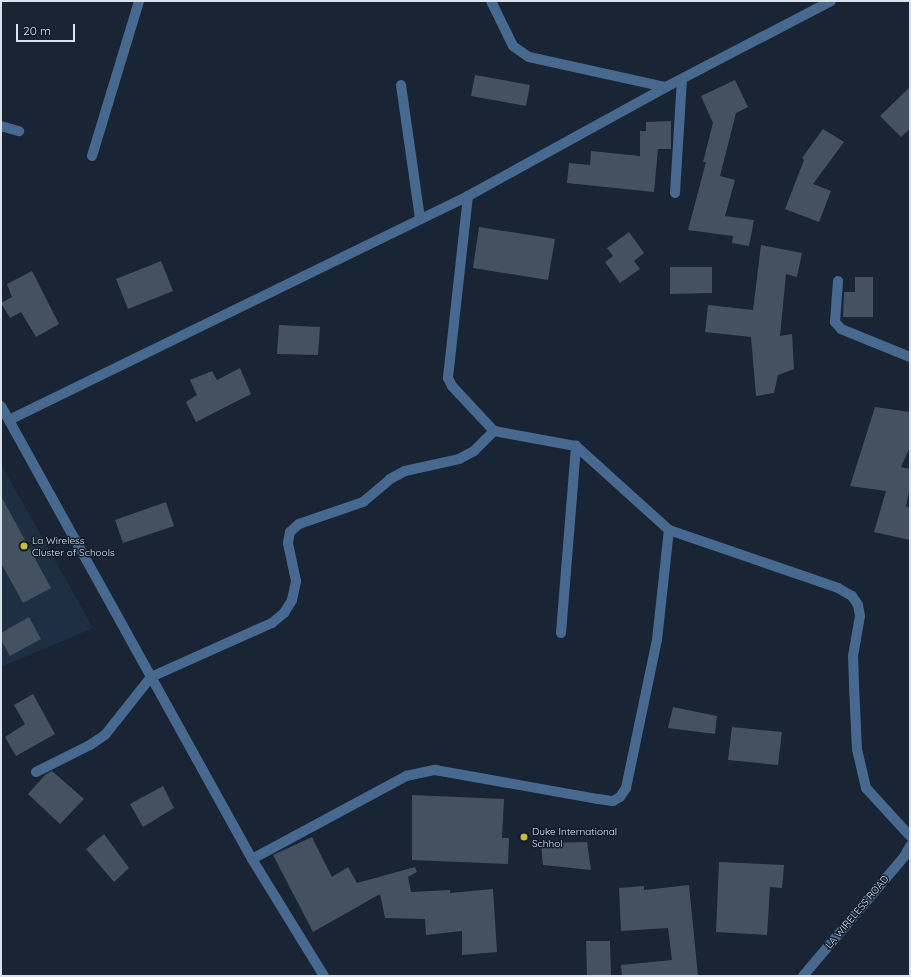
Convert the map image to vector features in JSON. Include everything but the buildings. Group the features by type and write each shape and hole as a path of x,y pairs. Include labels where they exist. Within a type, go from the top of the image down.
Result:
{"street":[{"path":"92,156 138,1"},
{"path":"491,1 513,46 529,57 666,87"},
{"path":"9,420 468,196 666,87 831,1"},
{"path":"674,193 682,79"},
{"path":"401,85 420,219"},
{"path":"1,126 19,130"},
{"path":"468,196 448,378 452,386 494,431 576,446 669,530 838,588 852,596 858,606 860,616 853,656 854,686 857,749 866,788 910,836"},
{"path":"838,281 835,322 841,329 910,358"},
{"path":"1,406 252,858 324,976"},
{"path":"36,772 90,745 105,735 151,677 272,623 284,613 292,600 296,581 288,543 290,532 299,524 363,502 390,479 405,471 459,459 474,451 494,431"},
{"path":"561,633 576,446"},
{"path":"252,858 406,776 435,770 598,799 613,801 620,797 626,788 657,640 669,530"},
{"name":"LA WIRELESS ROAD","path":"803,976 907,858 910,846"}],"shaded area":[{"name":"La Wireless Cluster of Schools","path":"1,464 93,628 1,667"}],"place":[{"name":"La Wireless Cluster of Schools","path":"24,546"},
{"name":"Duke International Schhol","path":"524,837"}]}
